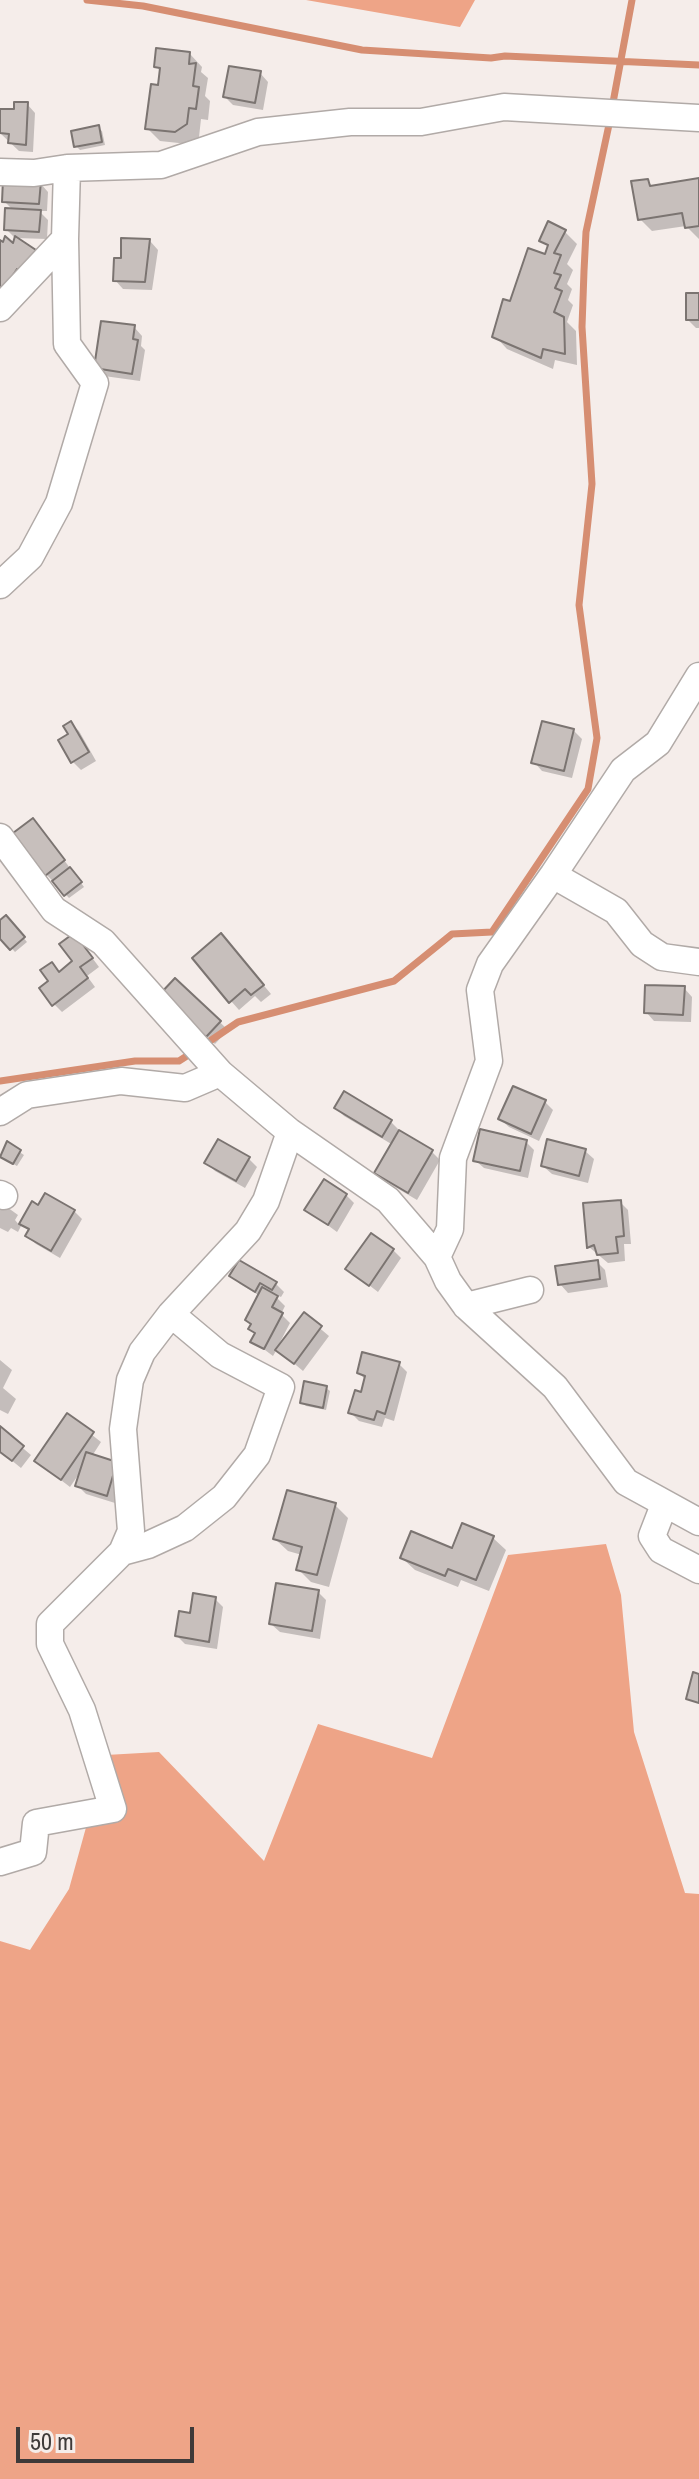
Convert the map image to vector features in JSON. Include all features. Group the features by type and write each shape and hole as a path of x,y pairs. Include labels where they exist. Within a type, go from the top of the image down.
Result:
{"street":[{"path":"0,172 34,173 67,168 161,165 258,132 350,122 421,122 504,107 699,118"},
{"path":"0,585 30,557 59,503 95,383 67,344 67,168"},
{"path":"0,308 65,239"},
{"path":"437,1257 450,1229 453,1158 489,1061 480,990 490,964 623,770 658,743 699,676"},
{"path":"0,837 54,910 103,942 220,1073 290,1132 388,1200 437,1257 448,1281 466,1306 555,1387 626,1482 699,1522"},
{"path":"553,875 616,911 642,944 662,957 699,962"},
{"path":"0,1112 27,1095 121,1081 185,1088 220,1073"},
{"path":"0,1862 33,1852 36,1823 113,1809 82,1710 50,1644 50,1624 122,1552 131,1531 123,1429 130,1380 142,1352 171,1314 248,1231 266,1201 290,1132"},
{"path":"466,1306 530,1290"},
{"path":"122,1552 148,1545 185,1528 224,1497 257,1455 281,1387 220,1355 171,1314"},
{"path":"664,1505 652,1536 661,1550 699,1570"}],"shaded area":[{"path":"306,0 475,0 460,27"},
{"path":"606,1544 621,1595 634,1732 685,1893 699,1894 699,2479 0,2479 0,1941 30,1950 69,1889 106,1755 159,1752 264,1861 318,1724 432,1758 508,1555"}],"building":[{"path":"156,48 190,52 189,64 196,63 193,86 199,87 196,109 189,108 187,124 175,132 145,129 151,84 158,85 160,68 154,67"},
{"path":"229,66 261,71 255,103 223,97"},
{"path":"14,102 28,102 26,145 8,143 9,134 0,133 0,109 14,109"},
{"path":"99,125 102,142 74,147 71,131"},
{"path":"699,178 699,226 685,228 682,213 638,220 631,181 648,179 650,186"},
{"path":"3,179 41,181 39,204 2,202"},
{"path":"5,208 41,210 39,232 4,230"},
{"path":"548,221 566,230 554,253 561,255 554,273 561,275 555,288 562,291 554,312 564,317 565,354 543,349 541,358 492,337 503,299 510,301 528,248 545,254 548,245 539,241"},
{"path":"5,236 13,243 15,236 36,250 23,275 17,269 0,295 0,240 3,242"},
{"path":"121,238 150,239 145,282 113,281 114,258 121,258"},
{"path":"686,293 699,293 699,320 686,320"},
{"path":"101,321 135,325 133,339 138,340 132,374 94,368"},
{"path":"71,721 89,752 71,763 58,740 68,734 63,726"},
{"path":"542,721 574,729 564,771 531,763"},
{"path":"33,818 65,860 45,876 13,833"},
{"path":"70,867 82,882 64,896 52,881"},
{"path":"6,915 25,937 10,950 0,939 0,920"},
{"path":"74,933 93,958 80,967 88,978 52,1006 39,988 48,981 40,970 52,962 59,972 72,961 59,944"},
{"path":"221,933 264,985 251,995 245,989 229,1003 192,958"},
{"path":"175,978 221,1021 206,1037 160,994"},
{"path":"645,985 685,986 683,1015 644,1013"},
{"path":"513,1086 546,1100 531,1134 498,1119"},
{"path":"344,1091 392,1120 382,1137 334,1108"},
{"path":"480,1129 527,1140 520,1171 473,1161"},
{"path":"399,1130 433,1150 408,1193 374,1173"},
{"path":"218,1139 250,1157 236,1181 204,1163"},
{"path":"547,1139 586,1149 579,1176 541,1166"},
{"path":"7,1141 21,1150 13,1164 0,1157"},
{"path":"324,1179 347,1194 328,1225 304,1210"},
{"path":"45,1193 75,1210 51,1251 25,1236 29,1229 19,1224 32,1201 38,1205"},
{"path":"621,1200 624,1236 616,1237 618,1253 597,1255 594,1245 587,1248 583,1203"},
{"path":"371,1233 394,1249 369,1286 345,1269"},
{"path":"239,1260 277,1282 272,1290 260,1283 255,1292 229,1276"},
{"path":"598,1260 600,1279 558,1285 555,1266"},
{"path":"262,1287 278,1296 272,1307 283,1313 264,1349 250,1342 255,1333 248,1329 251,1324 245,1320"},
{"path":"304,1312 322,1326 294,1364 275,1350"},
{"path":"362,1352 400,1362 385,1414 377,1411 374,1420 348,1413 355,1390 361,1392 365,1376 357,1373"},
{"path":"304,1381 327,1386 323,1408 300,1403"},
{"path":"67,1413 94,1432 61,1480 34,1461"},
{"path":"0,1426 24,1446 12,1461 0,1452"},
{"path":"86,1452 117,1462 107,1496 75,1486"},
{"path":"287,1490 336,1503 317,1575 296,1570 302,1547 273,1539"},
{"path":"462,1523 494,1536 476,1580 448,1569 445,1576 400,1558 411,1531 452,1548"},
{"path":"276,1583 319,1590 312,1631 269,1624"},
{"path":"193,1593 216,1597 209,1642 175,1636 179,1611 190,1613"},
{"path":"693,1672 699,1674 699,1703 686,1699"}],"waterway":[{"path":"87,0 143,6 362,50 699,65"},
{"path":"612,108 632,0"},
{"path":"204,1045 238,1022 394,981 452,934 492,932 588,789 597,738 579,605 592,484 582,327 586,232 610,120"},
{"path":"0,1081 135,1061 179,1061 193,1052"}]}
